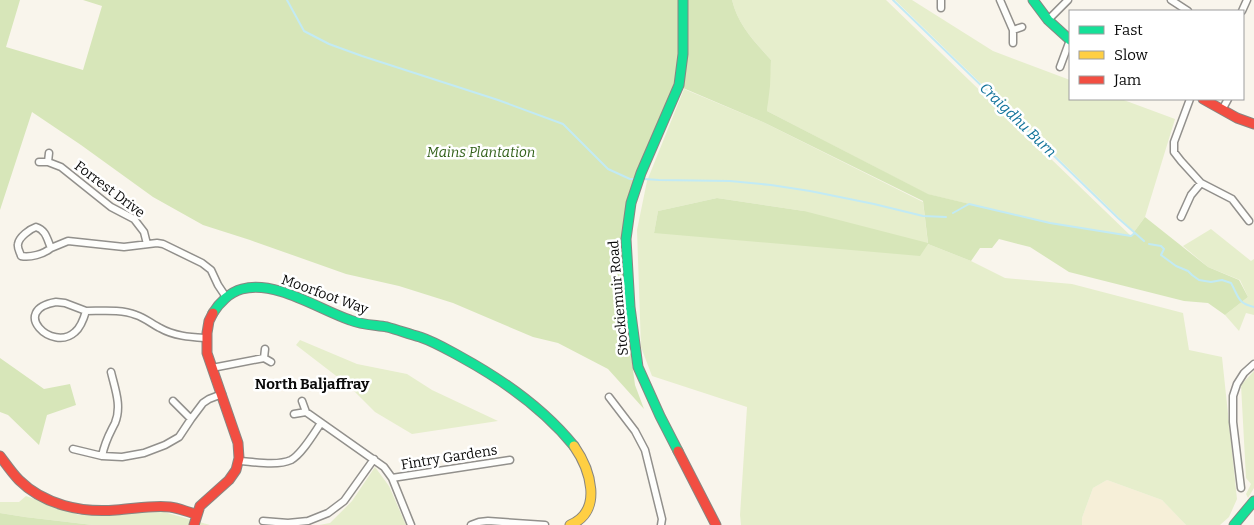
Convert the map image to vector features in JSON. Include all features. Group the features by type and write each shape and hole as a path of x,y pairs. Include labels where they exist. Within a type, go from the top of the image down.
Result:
{"street":[{"name":"Stockiemuir Road","path":"683,0 681,78 631,202 626,239 630,307 638,367 660,416 716,525"},
{"path":"941,0 941,8"},
{"path":"1000,0 1013,30 1013,43"},
{"path":"1033,0 1048,20 1069,39"},
{"path":"1048,20 1068,0"},
{"path":"1175,1 1187,10"},
{"path":"1013,30 1022,27"},
{"path":"1060,67 1067,58"},
{"path":"1190,100 1176,136 1174,152 1201,183 1232,199 1248,221"},
{"path":"1205,100 1237,118 1254,124"},
{"path":"1222,110 1227,100"},
{"path":"48,162 49,153"},
{"name":"Forrest Drive","path":"39,162 48,162 61,167 111,207 134,219 144,232 147,244"},
{"path":"1181,217 1191,195 1201,183"},
{"path":"51,248 42,229 36,228 31,229 18,244 21,256 28,257 48,251 68,241 124,248 147,244 163,244 202,263 211,270 226,297 210,317 205,338 207,353 238,443 240,460 228,483 201,504 196,514 194,525"},
{"name":"Moorfoot Way","path":"226,297 241,290 256,288 270,289 289,295 355,322 392,328 420,337 450,351 511,388 546,416 574,446 587,470 592,491 588,509 582,519 572,525"},
{"path":"86,310 82,323 75,332 63,338 53,337 44,333 36,326 35,318 41,307 48,303 56,302 66,303 86,310 136,314 170,333 205,338"},
{"path":"264,349 264,358"},
{"path":"212,368 264,358 271,362"},
{"path":"1241,488 1233,422 1233,396 1237,384 1244,373 1254,364"},
{"path":"102,456 104,444 116,421 118,405 117,392 111,372"},
{"path":"73,449 102,456 122,457 144,453 179,437 203,403 222,394"},
{"path":"609,397 635,431 645,450 662,519 661,525"},
{"path":"302,401 306,412 384,467 392,478 411,525"},
{"path":"173,402 191,419"},
{"path":"294,414 306,412"},
{"path":"240,460 276,463 292,460 303,449 321,423"},
{"path":"0,456 18,479 28,488 52,502 75,509 96,511 172,507 196,514"},
{"path":"263,521 288,523 308,521 328,513 344,501 374,460"},
{"name":"Fintry Gardens","path":"392,478 510,460"},
{"path":"1234,525 1254,501"},
{"path":"471,525 488,521 545,525"}],"shaded area":[{"path":"1107,480 1162,500 1186,525 1082,525 1082,518 1093,488"}],"green space":[{"name":"Mains Plantation","path":"0,0 20,0 6,47 83,70 102,6 83,0 732,0 742,25 771,60 767,111 928,194 1050,223 1131,236 1145,217 1208,267 1239,280 1248,297 1225,315 1208,303 1184,301 1069,272 1030,247 999,239 992,248 980,248 971,261 928,244 920,256 654,233 658,211 717,198 804,211 928,243 923,201 765,123 676,85 627,200 624,227 626,318 635,385 644,409 608,369 558,343 533,337 453,303 399,286 346,274 203,225 153,197 32,112 0,210"},
{"path":"732,0 886,0 1131,236 1050,223 927,194 767,111 771,60 742,25"},
{"path":"895,0 912,0 993,51 1069,80 1069,100 1124,100 1175,119 1145,217 1134,232"},
{"path":"684,89 765,123 923,202 928,244 971,261 1005,278 1072,284 1183,313 1189,350 1222,357 1237,499 1229,517 1220,525 1186,525 1162,500 1107,480 1093,488 1082,518 1082,525 741,525 740,515 747,407 652,376 641,347 637,230 647,181","holes":["717,198 804,211 654,233 658,211"]},
{"path":"1211,229 1251,261 1254,259 1254,315 1246,313 1239,331 1225,315 1248,297 1240,280 1208,267 1183,246"},
{"path":"300,340 357,364 407,374 432,390 498,421 412,434 375,412 348,385 296,345"},
{"path":"0,358 44,389 70,384 76,405 47,415 39,445 8,415 0,412"},
{"path":"1254,371 1254,488 1248,498 1246,494 1251,484 1246,478 1241,385"},
{"path":"375,467 389,486 406,525 319,525 330,523 352,501"},
{"path":"26,496 79,515 164,512 210,525 93,525 0,513 0,502 19,502"},
{"path":"0,513 25,517 93,525 0,525"}],"waterway":[{"path":"287,0 304,31 329,44 498,100 563,124 608,169 634,179"},
{"name":"Craigdhu Burn","path":"893,0 1144,241"},
{"path":"644,179 730,181 771,185 874,204 923,216 946,217"},
{"path":"953,213 969,204 1050,223 1131,236 1135,233"},
{"name":"Craigdhu Burn","path":"1149,244 1161,246 1164,249 1161,255 1199,280 1211,282 1222,280 1231,283 1241,301 1254,307"}],"traffic: fast":[{"path":"678,451 638,367 630,307 626,239 631,203 641,173 679,85 683,54 683,0"},
{"path":"1033,0 1048,20 1069,39"},
{"path":"213,313 225,298 238,290 255,287 269,288 297,297 355,322 387,327 426,339 477,366 522,396 550,420 574,446"},
{"path":"1234,525 1254,501"}],"traffic: slow":[{"path":"570,525 581,519 587,510 591,489 585,466 574,446"}],"traffic: jam":[{"path":"1205,100 1237,118 1254,124"},
{"path":"194,525 200,506 229,480 236,470 239,458 238,443 207,353 207,333 209,321 213,313"},
{"path":"678,451 716,525"},
{"path":"0,456 16,477 29,489 64,506 103,511 170,507 196,514"}],"district":[{"name":"North Baljaffray","path":"312,384"}]}
